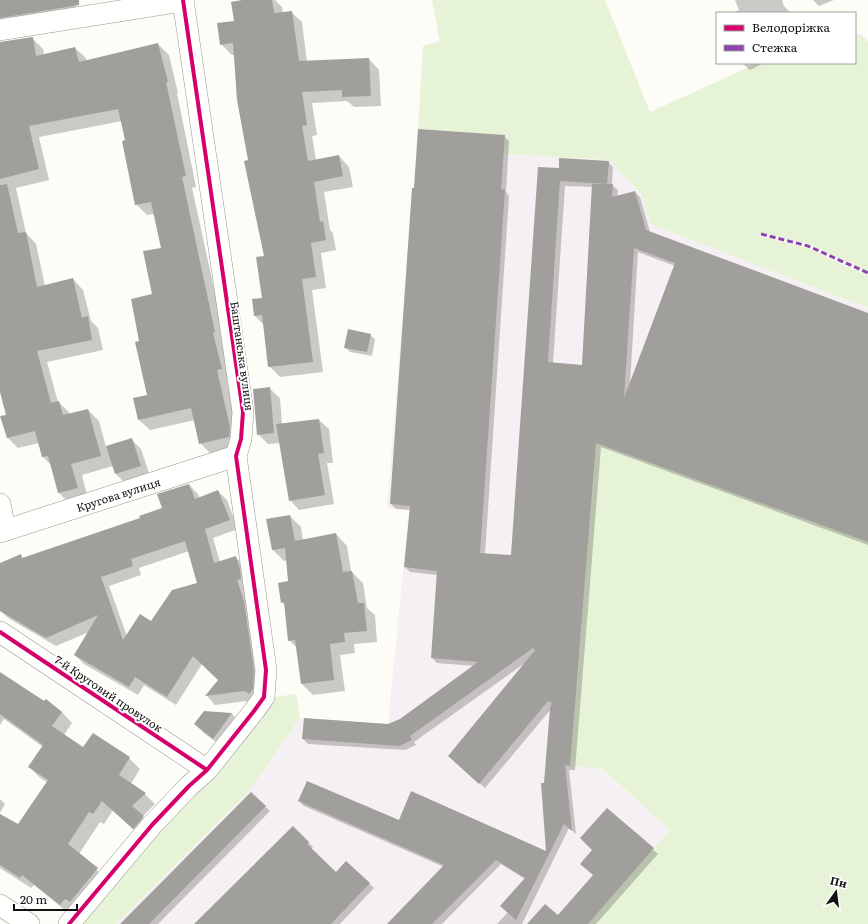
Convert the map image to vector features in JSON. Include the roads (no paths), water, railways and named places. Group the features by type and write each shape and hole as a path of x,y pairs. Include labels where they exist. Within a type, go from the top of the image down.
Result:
{"street":[{"path":"0,30 183,0"},
{"name":"Баштанська вулиця","path":"69,924 152,825 189,786 207,770 264,697 266,670 236,456 241,439 243,412 183,0"},
{"name":"Кругова вулиця","path":"2,531 236,456"},
{"path":"0,504 2,531"},
{"name":"7-й Круговий провулок","path":"0,632 207,770"},
{"path":"0,905 29,924"}]}
